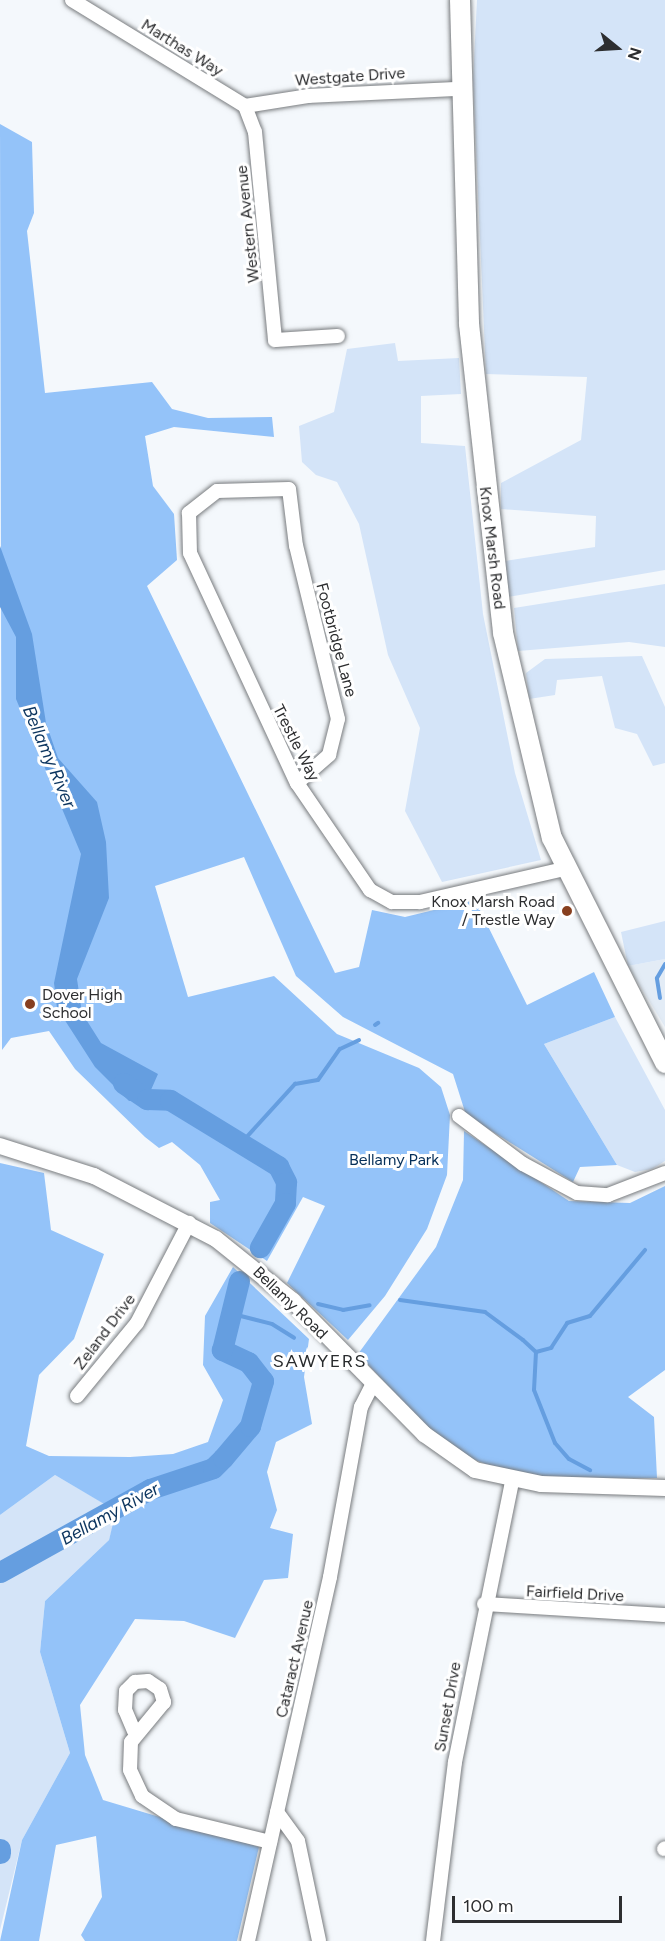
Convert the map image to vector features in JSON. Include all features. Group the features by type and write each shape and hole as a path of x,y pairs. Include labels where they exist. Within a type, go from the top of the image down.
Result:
{"main road":[{"name":"Knox Marsh Road","path":"460,0 459,89 469,324 498,605 526,744 564,869 665,1063"}],"street":[{"name":"Marthas Way","path":"72,0 245,106"},
{"name":"Westgate Drive","path":"245,106 309,96 459,89"},
{"name":"Western Avenue","path":"245,106 255,132 275,340 338,336"},
{"name":"Trestle Way","path":"289,489 230,489 204,496 189,513 186,532 194,564 297,783 360,880 392,902 513,884 564,869"},
{"name":"Footbridge Lane","path":"289,489 299,563 338,719 329,754 297,783"},
{"path":"459,1116 523,1164 577,1193 608,1195 665,1173"},
{"name":"Bellamy Road","path":"0,1146 94,1176 189,1223 237,1253 293,1301 372,1385 460,1462 512,1481 665,1488"},
{"name":"Zeland Drive","path":"77,1396 137,1323 189,1223"},
{"name":"Cataract Avenue","path":"248,1941 362,1407 372,1385"},
{"name":"Sunset Drive","path":"433,1941 455,1762 484,1605 512,1481"},
{"name":"Fairfield Drive","path":"484,1605 665,1615"},
{"path":"134,1731 130,1770 150,1805 176,1819 270,1842"},
{"path":"277,1812 298,1841 319,1941"}],"shaded area":[{"path":"477,0 665,0 665,570 508,597 505,561 595,547 596,516 501,509 501,483 581,440 587,377 486,374 473,80"},
{"path":"395,343 398,361 459,358 461,394 421,396 421,443 465,446 483,614 515,773 541,860 442,882 405,811 420,728 388,655 359,524 337,482 316,475 302,462 299,426 334,412 347,349"},
{"path":"665,584 665,647 629,642 518,651 514,608"},
{"path":"642,656 665,707 665,763 653,766 637,734 615,728 602,676 557,680 555,695 529,699 526,673 545,659"},
{"path":"665,921 665,959 628,966 621,932"},
{"path":"665,959 665,1027 628,966"},
{"path":"615,1017 665,1110 665,1161 652,1169 635,1172 617,1165 544,1044"},
{"path":"55,1475 117,1511 109,1540 45,1601 40,1652 70,1753 22,1840 0,1930 0,1515"}],"green space":[{"name":"Bellamy Park","path":"0,124 32,142 34,213 27,231 45,393 152,382 172,409 208,418 272,417 274,437 174,427 145,436 153,486 174,514 177,560 147,586 335,973 359,967 372,910 405,917 475,900 527,1005 594,972 615,1017 544,1044 617,1165 580,1167 573,1182 466,1115 453,1074 343,1017 296,976 244,857 155,886 188,997 274,976 337,1034 419,1068 441,1087 450,1115 447,1175 427,1229 385,1296 348,1340 287,1283 325,1206 303,1197 267,1261 210,1223 210,1202 220,1200 200,1165 172,1142 159,1148 145,1137 75,1069 49,1031 11,1038 2,1050"},
{"path":"464,1131 569,1201 630,1203 665,1186 665,1370 628,1397 654,1417 657,1478 556,1479 509,1473 465,1456 427,1427 358,1354 436,1247 463,1180"},
{"path":"0,1163 44,1173 51,1230 104,1254 74,1339 39,1375 26,1446 49,1456 130,1457 173,1454 208,1442 223,1400 203,1365 205,1316 233,1267 309,1339 304,1377 312,1424 276,1442 267,1472 277,1510 270,1528 293,1534 288,1578 264,1580 235,1638 184,1621 135,1619 80,1705 85,1755 103,1800 259,1847 237,1941 85,1941 81,1935 102,1897 96,1836 56,1845 39,1941 0,1941 22,1840 70,1753 40,1652 45,1601 109,1540 116,1511 55,1475 0,1515"}],"water":[{"path":"0,546 32,634 46,723 58,758 97,802 106,842 109,898 77,979 82,1013 101,1043 158,1074 147,1099 129,1101 95,1067 57,1008 54,983 81,854 16,699 16,637 0,607"}],"waterway":[{"path":"660,998 657,978 665,964"},
{"path":"242,1142 295,1084 318,1080 340,1049 359,1040"},
{"name":"Bellamy River","path":"123,1083 147,1099 170,1100 278,1166 286,1182 285,1203 260,1247"},
{"path":"536,1352 551,1348 567,1323 590,1316 645,1250"},
{"name":"Bellamy River","path":"0,1572 150,1489 213,1468 250,1426 263,1381 248,1362 222,1350 239,1281"},
{"path":"400,1300 485,1312 523,1340 536,1352 534,1390 555,1443 569,1459 590,1470"},
{"path":"318,1304 343,1310 370,1305"},
{"path":"229,1313 272,1324 294,1338"}],"place":[{"name":"Knox Marsh Road / Trestle Way","path":"567,911"},
{"name":"Dover High School","path":"30,1004"}],"district":[{"name":"SAWYERS","path":"320,1361"}]}
